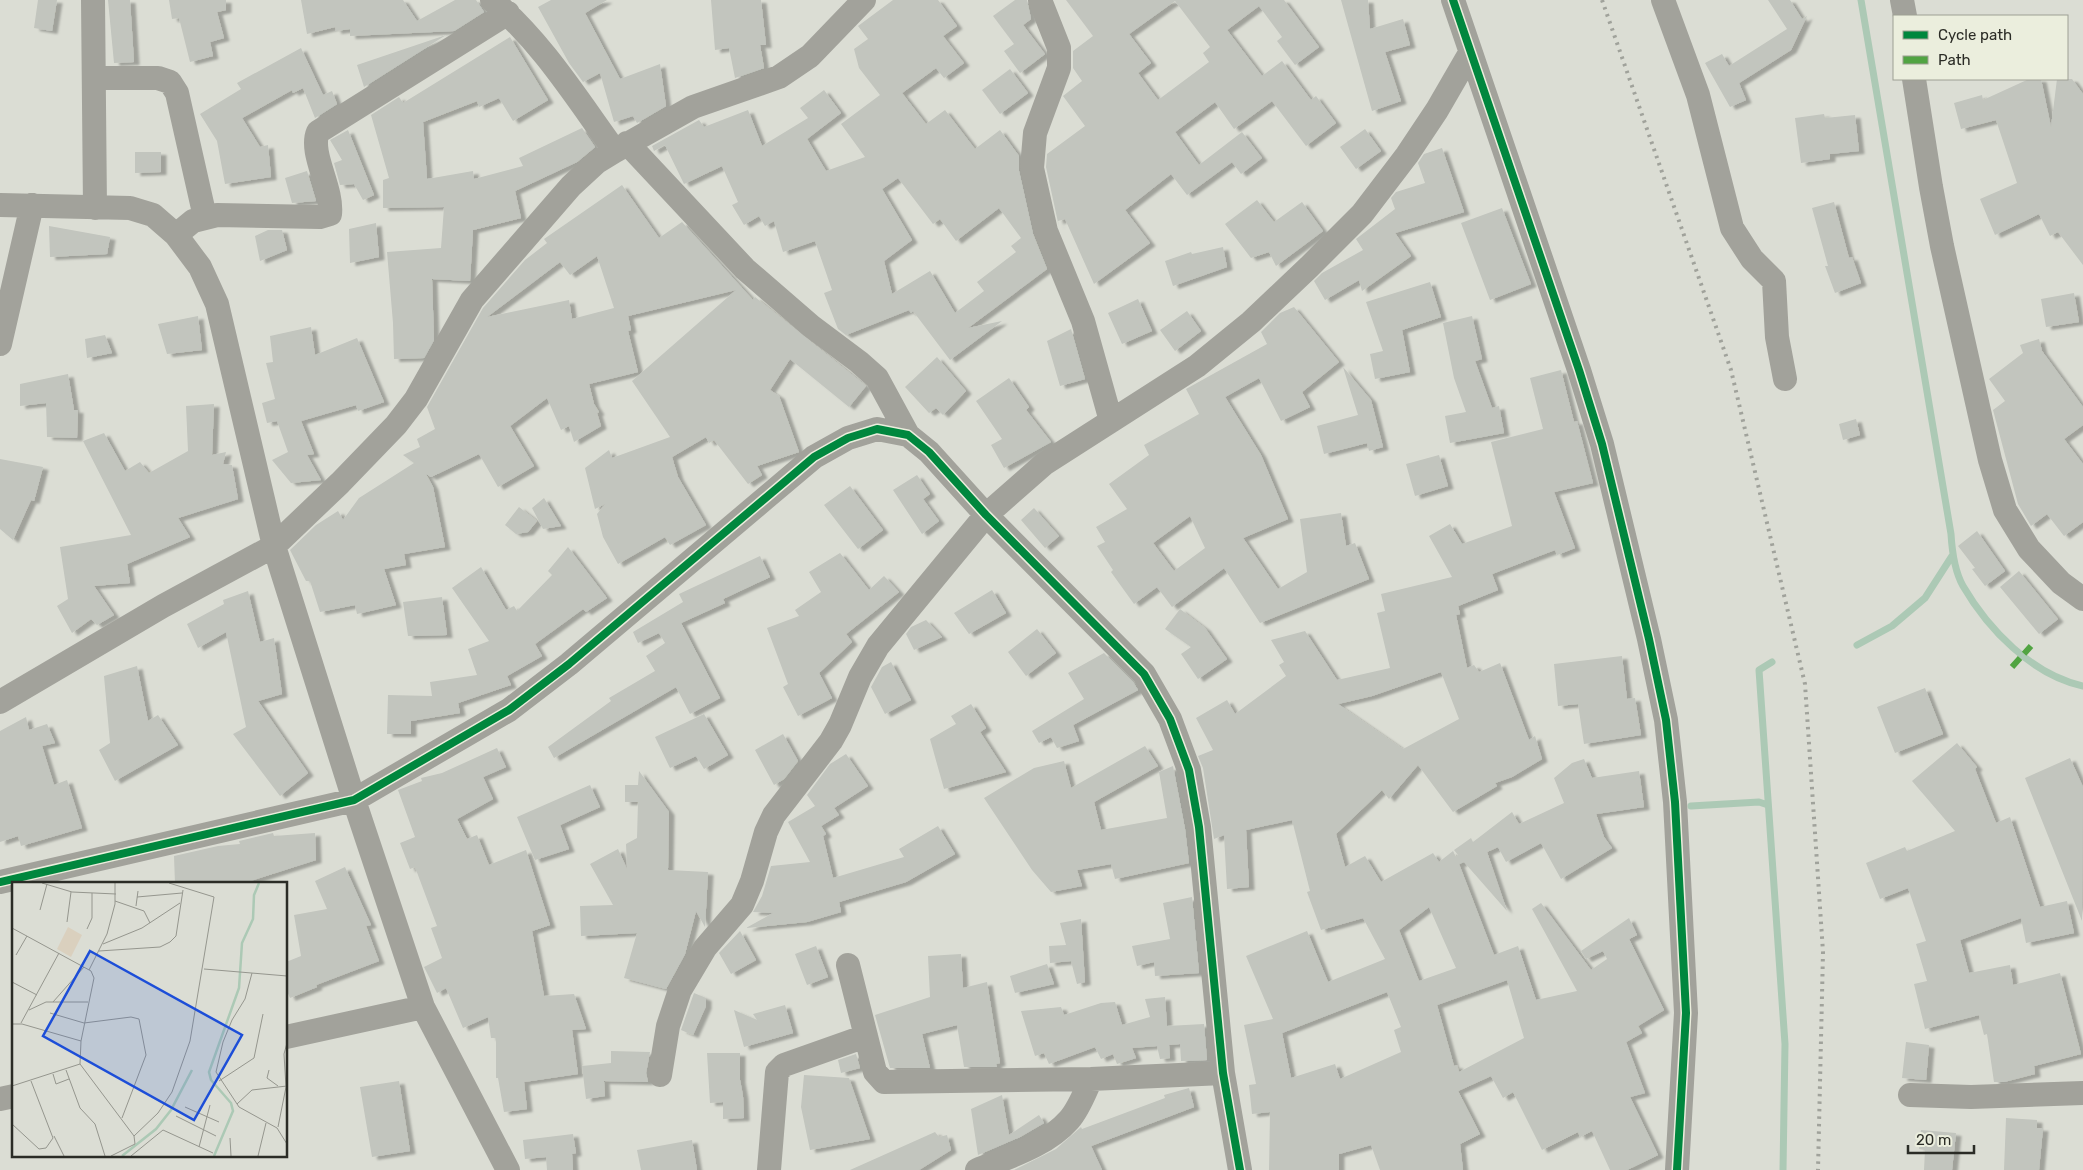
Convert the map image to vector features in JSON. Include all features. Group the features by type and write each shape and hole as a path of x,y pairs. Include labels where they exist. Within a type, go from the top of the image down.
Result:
{"street":[{"path":"93,0 95,208"},
{"path":"0,702 163,606 274,546 340,483 396,425 416,398 472,300 488,279 571,186 598,162 621,147 693,107 780,77 810,56 864,0"},
{"path":"1040,0 1059,48 1059,68 1034,133 1032,168 1046,230 1083,321 1110,421"},
{"path":"1453,0 1579,370 1602,444 1649,639 1666,720 1675,802 1686,1013 1677,1170"},
{"path":"1663,0 1698,95 1732,228 1752,259 1774,281 1777,337 1785,379"},
{"path":"1902,0 1905,15"},
{"path":"176,235 193,221 217,215 320,217 330,214 331,202 316,144 318,132 500,6 621,147 745,269 810,326 859,362 876,378 908,435 930,452 986,515 1144,674 1170,719 1189,770 1199,827 1224,1073 1240,1170"},
{"path":"660,1075 668,1026 680,990 705,948 742,904 752,881 766,832 774,816 831,741 840,725 860,677 878,646 986,515 1044,464 1197,366 1265,308 1362,214 1427,125 1470,52"},
{"path":"94,78 158,78 170,82 177,93 206,217"},
{"path":"1914,80 1942,246 1990,460 2004,510 2029,549 2061,583 2083,599"},
{"path":"0,205 130,208 153,215 176,235 200,267 217,304 274,546 354,800 424,1007 508,1170"},
{"path":"0,344 32,205"},
{"path":"0,882 354,800 509,710 569,664 814,457 848,438 877,429 908,435"},
{"path":"848,965 875,1072 884,1082 1091,1079 1224,1073"},
{"path":"288,1037 424,1007"},
{"path":"769,1170 778,1072 784,1065 866,1036"},
{"path":"977,1170 1055,1134 1070,1118 1091,1079"},
{"path":"1910,1095 1971,1097 2083,1093"}],"building":[{"path":"38,0 57,0 52,31 34,28"},
{"path":"108,0 130,0 134,62 114,63"},
{"path":"169,0 226,0 226,10 217,12 224,38 210,42 213,56 190,62 179,18 172,19"},
{"path":"301,0 403,0 417,21 455,0 476,0 484,12 454,31 350,36 350,29 336,31 335,27 307,34"},
{"path":"551,0 607,0 585,13 620,79 660,64 666,106 637,123 633,116 614,122 600,73 583,82 569,63 538,7"},
{"path":"711,0 761,0 766,45 760,45 764,68 735,78 729,48 715,50"},
{"path":"893,0 938,0 957,26 943,36 964,63 944,78 936,68 902,93 926,124 945,110 975,149 1000,130 1019,156 1019,171 1033,234 1047,269 968,328 1002,321 950,360 913,311 911,313 909,310 846,335 838,329 824,293 832,290 815,241 783,252 774,221 765,226 759,216 744,225 732,205 738,202 722,166 684,184 665,145 654,151 652,146 699,120 704,127 748,110 762,146 808,118 800,108 824,90 841,113 807,139 826,171 865,157 841,124 880,95 859,68 854,49 868,39 858,26","holes":["898,178 933,224 940,219 956,241 999,208 1021,238 1011,246 1016,252 977,282 984,291 955,313 930,271 892,294 884,261 912,240 882,189"]},
{"path":"1015,0 1027,0 1031,19 1023,25 1045,54 1020,73 1004,51 1014,44 993,16"},
{"path":"1066,0 1284,0 1319,47 1295,65 1277,41 1282,37 1259,6 1227,30 1262,76 1282,61 1311,100 1316,96 1336,123 1306,146 1272,101 1234,129 1215,102 1175,132 1199,165 1242,132 1262,158 1241,174 1232,162 1187,195 1171,174 1125,210 1150,243 1094,284 1065,219 1058,221 1059,227 1046,167 1047,154 1085,126 1063,96 1082,81 1073,68 1073,51 1093,36","holes":["1175,1 1210,47 1203,53 1209,62 1158,100 1138,73 1151,63 1129,34"]},
{"path":"1341,0 1368,0 1370,29 1403,19 1410,45 1385,52 1401,101 1372,111"},
{"path":"1768,0 1790,0 1802,19 1807,16 1791,50 1739,83 1746,100 1730,107 1705,63 1722,54 1729,66 1787,29"},
{"path":"446,35 364,87 357,65"},
{"path":"510,37 548,100 513,121 499,98 479,107 477,101 423,122 427,179 473,171 474,179 523,166 519,158 582,128 595,147 577,162 515,191 521,218 473,230 470,281 432,279 434,340 424,358 394,359 387,252 441,248 444,207 383,208 383,180 389,178 371,115 399,97 403,103"},
{"path":"301,48 323,95 332,91 337,104 315,118 303,88 293,93 292,90 242,118 260,147 268,145 271,177 225,184 217,141 200,114 241,89 237,83"},
{"path":"1010,69 1028,93 1000,114 982,90"},
{"path":"2072,79 2083,94 2083,265 2058,232 2050,236 2039,214 1995,235 1980,199 2017,183 1996,120 1961,129 1954,103 1982,95 1983,100 2027,80 2041,80 2051,127 2057,80"},
{"path":"1824,114 1825,118 1855,115 1859,151 1830,154 1830,159 1801,163 1795,118"},
{"path":"1365,129 1381,151 1356,169 1340,147"},
{"path":"348,130 374,195 363,200 354,184 340,185 334,163 342,160 330,140"},
{"path":"1442,148 1464,212 1395,233 1411,256 1362,291 1359,280 1325,300 1314,281 1322,273 1363,250 1356,239 1395,209 1391,198 1396,192 1425,183 1418,163 1424,154"},
{"path":"135,152 161,152 161,172 135,173"},
{"path":"307,171 316,201 292,203 285,178"},
{"path":"622,185 659,238 682,222 753,300 755,297 866,386 849,407 790,359 770,390 779,396 799,452 757,466 762,475 748,484 714,440 709,443 706,437 672,457 678,477 706,525 670,545 665,537 618,564 603,537 597,514 605,504 595,509 585,468 609,450 612,458 670,437 632,381 736,290 628,316 631,330 628,331 638,372 589,384 594,404 599,412 597,413 601,426 574,442 569,426 561,430 547,398 510,426 534,466 498,487 479,454 431,477 426,474 433,487 445,547 404,554 406,565 384,569 396,605 357,614 355,605 320,612 310,581 306,581 290,550 316,525 338,511 343,520 359,498 414,463 403,455 420,447 417,439 435,429 427,407 483,308 525,260 547,243 544,239","holes":["597,256 614,308 572,319 569,300 487,317 560,262 570,275"]},
{"path":"1257,200 1274,222 1302,202 1323,231 1276,266 1269,252 1251,258 1225,224"},
{"path":"1834,202 1849,258 1852,257 1861,283 1835,293 1825,266 1828,266 1812,208"},
{"path":"1502,208 1531,284 1490,300 1461,223"},
{"path":"376,223 379,257 350,263 349,229"},
{"path":"49,226 110,237 107,254 50,257"},
{"path":"268,230 282,230 287,250 260,261 255,236"},
{"path":"1223,247 1227,267 1173,286 1165,261 1191,252 1192,254"},
{"path":"1430,282 1441,317 1402,330 1410,372 1375,379 1370,354 1383,351 1366,302"},
{"path":"2074,293 2079,322 2046,327 2041,299"},
{"path":"1138,299 1152,331 1122,344 1108,313"},
{"path":"1294,307 1339,362 1302,392 1310,407 1281,421 1259,378 1225,397 1261,455 1288,519 1243,538 1278,589 1307,572 1300,519 1341,513 1346,546 1355,543 1369,579 1260,623 1224,568 1172,607 1157,587 1134,604 1111,572 1113,570 1097,546 1105,542 1096,527 1127,509 1109,484 1149,455 1144,445 1199,414 1186,389 1267,344 1261,332 1280,313","holes":["1190,516 1205,548 1174,571 1153,543"]},
{"path":"1187,311 1201,331 1175,351 1160,330"},
{"path":"198,316 202,350 167,354 158,324"},
{"path":"1472,316 1482,359 1475,361 1492,408 1499,406 1504,433 1450,443 1445,416 1466,412 1454,378 1443,323"},
{"path":"311,327 315,355 357,338 384,402 358,411 356,405 301,421 314,454 307,455 321,480 291,483 272,460 288,452 277,421 267,423 262,403 275,399 266,363 273,362 270,336"},
{"path":"1071,329 1085,379 1060,386 1047,341"},
{"path":"105,335 112,353 87,358 85,339"},
{"path":"2039,339 2042,351 2083,407 2083,425 2064,439 2083,464 2083,522 2064,536 2047,514 2031,526 2018,504 1993,410 2005,401 1989,379 2023,353 2020,345"},
{"path":"937,357 966,391 943,415 936,408 929,413 905,387"},
{"path":"1343,367 1371,400 1383,447 1369,451 1367,443 1324,454 1317,426 1358,415"},
{"path":"1561,370 1574,422 1577,421 1593,483 1554,492 1575,548 1557,555 1555,550 1492,574 1498,590 1458,606 1460,614 1456,615 1467,668 1474,665 1479,672 1500,663 1529,740 1535,736 1542,759 1512,777 1495,783 1497,786 1453,812 1418,765 1389,799 1382,790 1336,834 1345,867 1365,856 1381,882 1433,853 1439,862 1453,851 1456,857 1458,855 1454,850 1471,838 1473,842 1512,812 1519,824 1564,803 1554,778 1572,763 1584,759 1592,778 1639,771 1644,807 1596,814 1604,837 1612,848 1561,879 1541,843 1506,862 1498,847 1487,852 1507,911 1464,862 1459,864 1494,955 1518,946 1536,1000 1577,991 1532,909 1541,903 1591,970 1607,959 1603,951 1586,959 1581,951 1629,918 1637,935 1629,939 1664,1010 1638,1026 1642,1033 1626,1042 1645,1093 1630,1097 1658,1155 1627,1170 1610,1170 1592,1131 1580,1137 1578,1132 1542,1150 1513,1092 1503,1098 1491,1076 1458,1091 1480,1134 1460,1144 1463,1170 1380,1170 1371,1145 1339,1154 1339,1170 1269,1170 1270,1112 1252,1114 1249,1085 1256,1084 1244,1025 1273,1019 1246,956 1307,931 1328,982 1385,959 1363,918 1321,930 1307,892 1310,891 1292,820 1246,830 1249,887 1227,889 1224,835 1214,839 1203,768 1198,756 1213,750 1196,718 1227,700 1235,714 1286,676 1279,665 1284,662 1271,640 1305,631 1337,680 1390,668 1377,613 1385,611 1381,594 1452,577 1429,536 1450,524 1462,544 1512,526 1491,442 1543,429 1530,378","holes":["1441,672 1459,719 1403,749 1338,704 1372,696","1429,907 1456,968 1419,981 1399,930","1507,980 1524,1038 1459,1072 1457,1065 1454,1066 1437,1005","1387,992 1401,1027 1394,1030 1401,1052 1340,1079 1335,1064 1291,1078 1282,1033"]},
{"path":"68,374 74,410 78,410 77,438 47,437 46,403 20,406 20,384"},
{"path":"1009,378 1029,407 1026,410 1051,442 1004,468 991,445 1002,439 976,401"},
{"path":"214,404 212,455 226,452 223,464 232,465 238,499 178,518 190,537 127,564 130,583 94,586 114,615 97,625 91,619 72,633 57,606 68,599 60,547 131,535 83,441 104,433 125,471 140,462 149,473 188,451 186,406"},
{"path":"1856,419 1860,435 1843,440 1839,424"},
{"path":"1439,455 1448,486 1415,496 1406,464"},
{"path":"0,459 43,467 34,501 31,500 13,540 0,529"},
{"path":"917,475 930,494 923,499 939,521 922,534 893,490"},
{"path":"850,486 883,530 858,549 824,505"},
{"path":"544,498 561,526 543,529 532,508"},
{"path":"519,507 537,521 528,532 516,534 505,525"},
{"path":"1034,508 1059,536 1045,548 1021,520"},
{"path":"1977,531 2005,571 1985,586 1972,569 1975,568 1958,546"},
{"path":"568,547 607,598 586,612 583,609 535,644 542,656 507,676 511,685 458,703 460,713 411,721 411,734 387,734 388,695 432,696 430,682 477,675 468,649 489,641 452,588 481,567 506,610 514,606 517,611 552,575 548,571"},
{"path":"840,553 869,590 884,576 899,592 846,634 852,642 819,673 832,698 798,716 783,687 788,684 767,628 799,616 795,610 821,592 809,572"},
{"path":"760,556 770,577 723,599 725,603 681,623 720,698 690,714 676,687 554,758 548,747 611,701 609,698 655,671 646,656 665,643 659,633 638,643 633,632 683,602 679,594"},
{"path":"2019,571 2058,619 2039,634 2000,587"},
{"path":"992,590 1006,613 969,634 954,613"},
{"path":"248,591 260,642 274,638 282,694 258,701 308,773 280,796 233,734 246,727 226,632 198,648 187,624 224,604 223,600"},
{"path":"442,597 447,635 408,636 403,602"},
{"path":"1180,609 1205,628 1227,659 1198,679 1181,654 1191,647 1165,629"},
{"path":"926,620 942,637 914,650 906,634 911,627"},
{"path":"1037,629 1056,653 1026,676 1008,652"},
{"path":"1104,653 1133,682 1138,690 1073,725 1079,741 1057,748 1051,737 1039,743 1032,731 1084,699 1068,673"},
{"path":"1622,656 1627,699 1635,698 1641,735 1584,744 1578,704 1558,706 1554,664"},
{"path":"891,662 911,700 885,714 871,687 882,667"},
{"path":"137,666 148,721 158,715 178,745 115,781 99,750 110,743 104,676"},
{"path":"1925,688 1943,734 1895,753 1877,707"},
{"path":"971,704 986,728 980,732 1006,772 944,789 930,739 956,724 951,716"},
{"path":"704,714 728,755 704,769 696,756 670,768 655,737"},
{"path":"26,717 29,730 47,724 55,743 42,746 54,785 67,780 82,828 21,846 18,836 0,842 0,731"},
{"path":"783,734 798,761 784,779 774,785 755,750"},
{"path":"1957,743 1977,767 1975,769 1996,823 2010,817 2040,907 2067,901 2074,933 2026,943 2021,918 1960,940 1969,973 2010,965 2013,985 2060,973 2081,1054 2034,1066 2035,1074 2004,1082 1994,1082 1987,1034 1984,1035 1979,1015 1925,1029 1914,984 1927,981 1916,944 1926,941 1908,888 1880,899 1866,863 1905,847 1907,851 1955,831 1912,781"},
{"path":"1145,746 1158,766 1094,802 1101,830 1167,818 1159,772 1173,766 1185,829 1189,863 1115,879 1111,864 1077,870 1082,886 1051,892 1032,870 984,798 1034,768 1064,761 1071,788"},
{"path":"497,748 506,767 483,777 493,799 457,819 467,839 477,835 489,865 526,850 550,925 532,931 544,996 574,994 586,1029 572,1030 578,1074 524,1082 527,1109 504,1112 498,1078 496,1078 496,1038 491,1038 488,1017 463,1028 446,988 437,993 424,967 442,958 431,928 437,926 415,867 410,869 400,843 415,837 398,790 422,781 421,778 442,773"},
{"path":"846,754 868,786 834,808 839,815 821,826 826,834 823,836 833,878 904,857 899,849 938,826 955,854 906,882 839,902 841,912 807,922 746,928 773,913 753,912 762,896 771,866 810,862 788,822 815,806 807,795 830,764"},
{"path":"2070,758 2083,787 2082,921 2025,778"},
{"path":"639,771 669,812 668,870 708,872 705,927 696,911 685,954 666,989 624,978 637,933 581,936 580,906 613,905 590,864 618,849 627,869 626,844 637,838 638,802 625,802 625,785 638,785"},
{"path":"590,785 600,807 560,825 569,849 535,860 517,817"},
{"path":"273,833 274,836 315,833 316,860 247,882 175,882 174,856 218,846 240,844 239,841"},
{"path":"345,867 371,925 366,926 379,961 316,985 317,987 290,998 288,994 288,961 301,956 294,915 327,909 315,881"},
{"path":"1192,897 1199,973 1155,976 1154,962 1137,966 1132,946 1170,939 1163,903"},
{"path":"1081,919 1085,982 1077,984 1071,961 1050,963 1049,946 1066,945 1060,923"},
{"path":"740,931 756,960 731,974 719,953"},
{"path":"816,946 828,977 807,985 795,954"},
{"path":"961,954 963,988 987,982 1000,1063 996,1064 997,1067 964,1067 957,1025 922,1034 930,1068 890,1068 875,1015 930,997 928,956"},
{"path":"1047,964 1054,984 1015,993 1010,976"},
{"path":"694,993 706,998 706,1006 693,1035 681,1030"},
{"path":"1165,997 1167,1026 1204,1024 1207,1060 1181,1061 1180,1044 1169,1045 1170,1058 1160,1059 1157,1046 1132,1048 1136,1058 1117,1064 1113,1054 1101,1059 1095,1047 1049,1064 1044,1053 1035,1056 1021,1011 1061,1007 1064,1015 1101,1003 1115,1002 1122,1025 1150,1017 1145,999"},
{"path":"785,1005 793,1033 744,1047 734,1010 757,1020 753,1014"},
{"path":"1906,1042 1929,1045 1926,1080 1902,1078"},
{"path":"611,1051 650,1052 646,1073 648,1082 604,1081 605,1096 586,1099 582,1066 611,1063"},
{"path":"707,1053 740,1053 740,1080 744,1118 723,1119 723,1102 710,1103"},
{"path":"856,1054 860,1068 841,1073 838,1060"},
{"path":"804,1075 849,1078 870,1139 810,1150 801,1107"},
{"path":"399,1081 410,1151 372,1157 360,1087"},
{"path":"1189,1088 1194,1107 1091,1146 1102,1170 1014,1170 1056,1149 1081,1127 1082,1129 1165,1098 1164,1095"},
{"path":"1002,1095 1009,1135 1039,1115 1044,1123 1020,1137 978,1155 971,1109"},
{"path":"2006,1118 2037,1120 2037,1128 2043,1128 2039,1170 2004,1170"},
{"path":"1921,1130 1956,1133 1952,1170 1924,1170 1925,1150 1919,1149"},
{"path":"935,1132 939,1137 947,1135 951,1150 919,1170 850,1170"},
{"path":"573,1134 576,1153 572,1154 573,1170 547,1170 546,1157 525,1159 523,1140"},
{"path":"692,1140 697,1170 641,1170 637,1150"}],"waterway":[{"path":"1861,0 1957,574 1973,602 1985,618 2013,648 2046,672 2083,686"},
{"path":"1857,645 1892,626 1925,598 1952,556"},
{"path":"1772,662 1759,670 1785,1044 1783,1170"},
{"path":"1691,806 1759,802 1768,805"}],"railway":[{"path":"1602,0 1731,370 1805,684 1823,952 1818,1170"}],"marked path":[{"path":"2012,667 2031,646"}],"cycle path":[{"path":"1453,0 1579,370 1602,444 1649,639 1666,720 1675,802 1686,1013 1677,1170"},
{"path":"0,882 354,800 509,710 569,664 814,457 848,438 877,429 908,435 929,452 986,515 1144,674 1170,719 1189,770 1199,827 1223,1073 1240,1170"}]}
